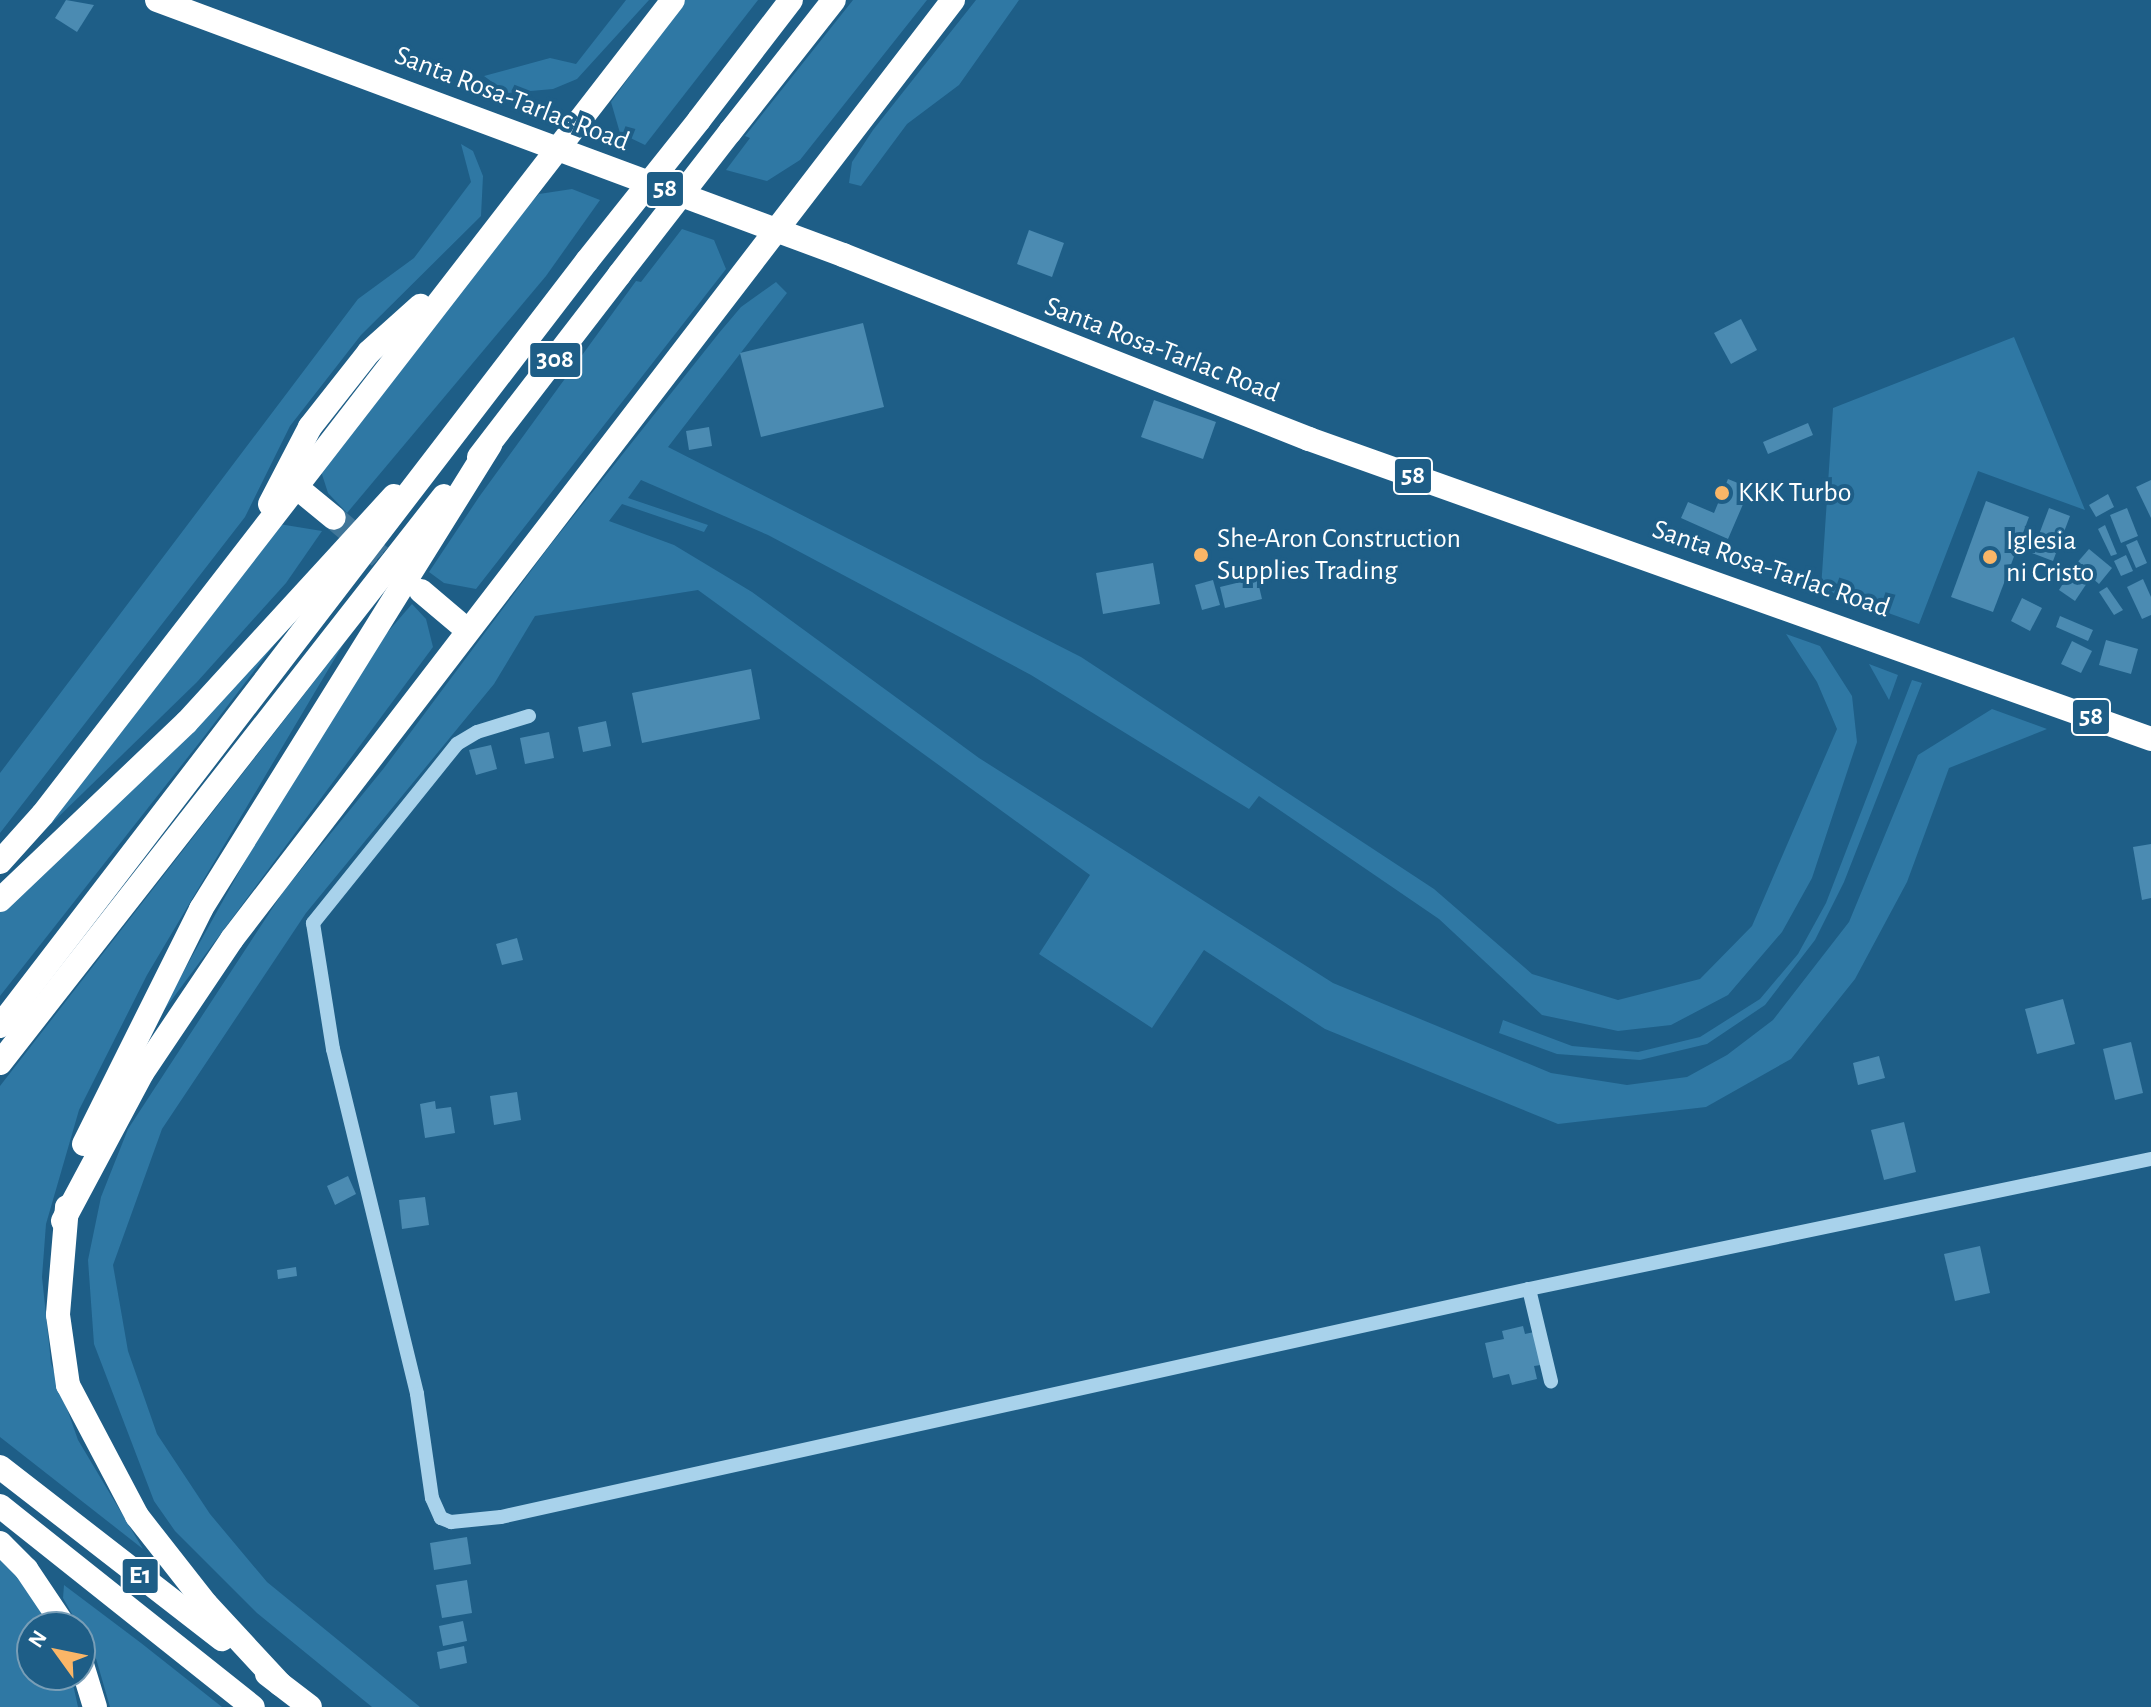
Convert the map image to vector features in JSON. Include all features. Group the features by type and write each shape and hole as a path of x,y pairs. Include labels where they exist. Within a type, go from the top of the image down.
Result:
{"highway":[{"name":"Santa Rosa-Tarlac Road","path":"157,0 559,147 1309,439 2151,739"},
{"path":"0,862 43,814 453,279 673,0"},
{"name":"308","path":"460,424 791,0"},
{"name":"308","path":"490,445 834,0"},
{"path":"63,1221 113,1123 232,939 772,230 953,0"},
{"path":"258,534 310,427 379,342 453,279"},
{"path":"0,900 186,723 460,424"},
{"path":"0,1026 392,523 460,424"},
{"path":"0,1063 414,530 490,445"},
{"path":"280,1684 206,1604 137,1516 101,1455 68,1385 58,1315 63,1221 83,1147 201,909 490,445"},
{"path":"295,486 334,518"},
{"path":"421,591 466,629"},
{"name":"E1","path":"0,1467 310,1707"},
{"name":"E1","path":"0,1506 253,1707"},
{"path":"0,1543 26,1569 54,1611"}],"street":[{"path":"529,716 477,732 457,744 313,923 333,1049 417,1394 432,1498 441,1518 461,1525 1529,1289 2151,1159"},
{"path":"1529,1289 1551,1381"}],"shaded area":[{"path":"626,0 649,0 577,79 553,89 507,93 484,76 550,58 576,64"},
{"path":"685,0 758,0 645,145 620,133 611,102"},
{"path":"853,0 927,0 800,160 767,181 726,170 750,138 745,136"},
{"path":"976,0 1019,0 959,85 907,124 861,186 849,183 852,162 873,130"},
{"path":"461,144 473,151 483,176 481,216 361,335 290,426 245,517 0,833 0,773 358,299 414,258 471,182"},
{"path":"572,189 600,200 546,276 347,513 328,493 320,468 521,213 539,194"},
{"path":"682,229 714,240 726,269 476,589 444,583 429,572 479,497 636,281 641,282"},
{"path":"776,282 787,293 668,447 1081,657 1434,889 1532,974 1618,1000 1700,979 1752,926 1837,729 1817,682 1786,634 1820,646 1852,696 1857,742 1812,878 1782,932 1728,995 1671,1025 1618,1031 1542,1015 1439,919 1259,796 1249,809 1031,675 768,535 641,480 628,498 708,525 704,532 622,504 609,521 674,545 752,592 979,758 1333,983 1551,1073 1627,1085 1687,1077 1727,1055 1773,1020 1849,922 1918,755 1992,709 2047,729 1949,768 1907,882 1855,979 1791,1059 1706,1107 1558,1124 1325,1029 1204,950 1152,1028 1039,954 1090,875 698,590 535,616 494,684 306,913 162,1129 113,1265 128,1351 157,1434 210,1514 267,1582 420,1707 372,1707 257,1613 175,1531 154,1501 94,1344 88,1260 101,1197 128,1129 283,892 384,768 548,548 719,333 741,307"},
{"path":"2014,337 2085,510 1978,471 1919,624 1821,589 1833,408"},
{"path":"279,524 322,531 286,583 197,682 12,862"},
{"path":"412,604 426,619 433,647 156,1021 273,811 386,634"},
{"path":"296,616 203,738 0,996 0,910"},
{"path":"344,643 147,975 79,1110 46,1224 42,1277 51,1363 78,1440 143,1549 0,1437 0,1086"},
{"path":"1869,664 1898,675 1889,700"},
{"path":"1912,680 1922,683 1844,882 1815,940 1765,1005 1707,1044 1640,1060 1557,1054 1499,1033 1503,1020 1572,1046 1638,1052 1700,1037 1760,999 1798,954 1826,903"},
{"path":"0,1554 41,1611 16,1611 16,1691 74,1691 78,1707 0,1707"},
{"path":"64,1585 222,1707 110,1707 96,1658 96,1611 70,1611 63,1598"}],"building":[{"path":"66,0 94,5 77,32 55,18"},
{"path":"1029,230 1064,243 1052,277 1017,264"},
{"path":"1741,319 1757,350 1731,364 1714,333"},
{"path":"863,323 884,407 761,437 740,353"},
{"path":"1154,400 1216,422 1203,459 1141,437"},
{"path":"1808,423 1813,435 1768,454 1763,442"},
{"path":"709,427 712,446 689,450 686,431"},
{"path":"1728,479 1750,488 1728,539 1681,518 1688,502 1714,513"},
{"path":"2151,480 2151,518 2136,487"},
{"path":"2108,494 2114,507 2096,517 2089,505"},
{"name":"Iglesia ni Cristo","path":"1986,501 2029,517 1993,612 1951,597"},
{"path":"2049,508 2070,516 2053,561 2032,553"},
{"path":"2127,508 2138,536 2121,543 2110,515"},
{"path":"2105,525 2117,554 2111,556 2098,529"},
{"path":"2137,540 2147,563 2136,568 2126,545"},
{"path":"2089,549 2112,568 2099,584 2076,564"},
{"path":"2126,555 2133,571 2121,576 2114,561"},
{"path":"1153,563 1160,604 1103,614 1096,573"},
{"path":"2072,569 2089,580 2075,601 2059,590"},
{"path":"1257,578 1262,599 1225,608 1220,587"},
{"path":"2143,579 2151,597 2151,615 2142,619 2127,587"},
{"path":"1213,580 1220,605 1202,610 1195,585"},
{"path":"2107,587 2123,610 2114,615 2099,592"},
{"path":"2022,598 2042,608 2030,631 2011,621"},
{"path":"2060,616 2093,630 2088,641 2056,627"},
{"path":"2106,640 2138,649 2131,674 2099,665"},
{"path":"2072,641 2092,651 2081,673 2061,664"},
{"path":"751,669 760,719 642,743 632,693"},
{"path":"606,721 611,746 583,752 578,727"},
{"path":"549,732 554,758 525,764 520,738"},
{"path":"491,745 497,769 476,775 469,750"},
{"path":"2151,844 2151,898 2142,900 2133,847"},
{"path":"517,938 523,960 502,965 496,944"},
{"path":"2063,999 2075,1044 2037,1054 2025,1009"},
{"path":"2131,1042 2143,1093 2115,1100 2103,1049"},
{"path":"1879,1056 1885,1078 1858,1085 1853,1063"},
{"path":"517,1092 521,1120 494,1125 490,1096"},
{"path":"435,1101 436,1109 451,1107 455,1133 425,1138 420,1104"},
{"path":"1904,1122 1916,1172 1884,1180 1871,1130"},
{"path":"348,1176 356,1194 335,1205 327,1186"},
{"path":"425,1197 429,1225 402,1229 399,1200"},
{"path":"1980,1246 1990,1293 1955,1301 1944,1254"},
{"path":"296,1267 297,1276 278,1279 277,1270"},
{"path":"1523,1326 1525,1334 1534,1332 1541,1365 1534,1366 1537,1379 1512,1385 1509,1374 1493,1378 1485,1343 1504,1339 1502,1331"},
{"path":"467,1537 471,1564 434,1570 430,1543"},
{"path":"467,1580 472,1613 442,1618 436,1585"},
{"path":"463,1621 467,1641 443,1646 439,1626"},
{"path":"464,1646 467,1663 440,1669 437,1652"}],"tunnel":[{"path":"334,518 405,578"}],"place":[{"name":"KKK Turbo","path":"1722,493"},
{"name":"She-Aron Construction Supplies Trading","path":"1201,555"},
{"name":"Iglesia ni Cristo","path":"1990,557"}]}
